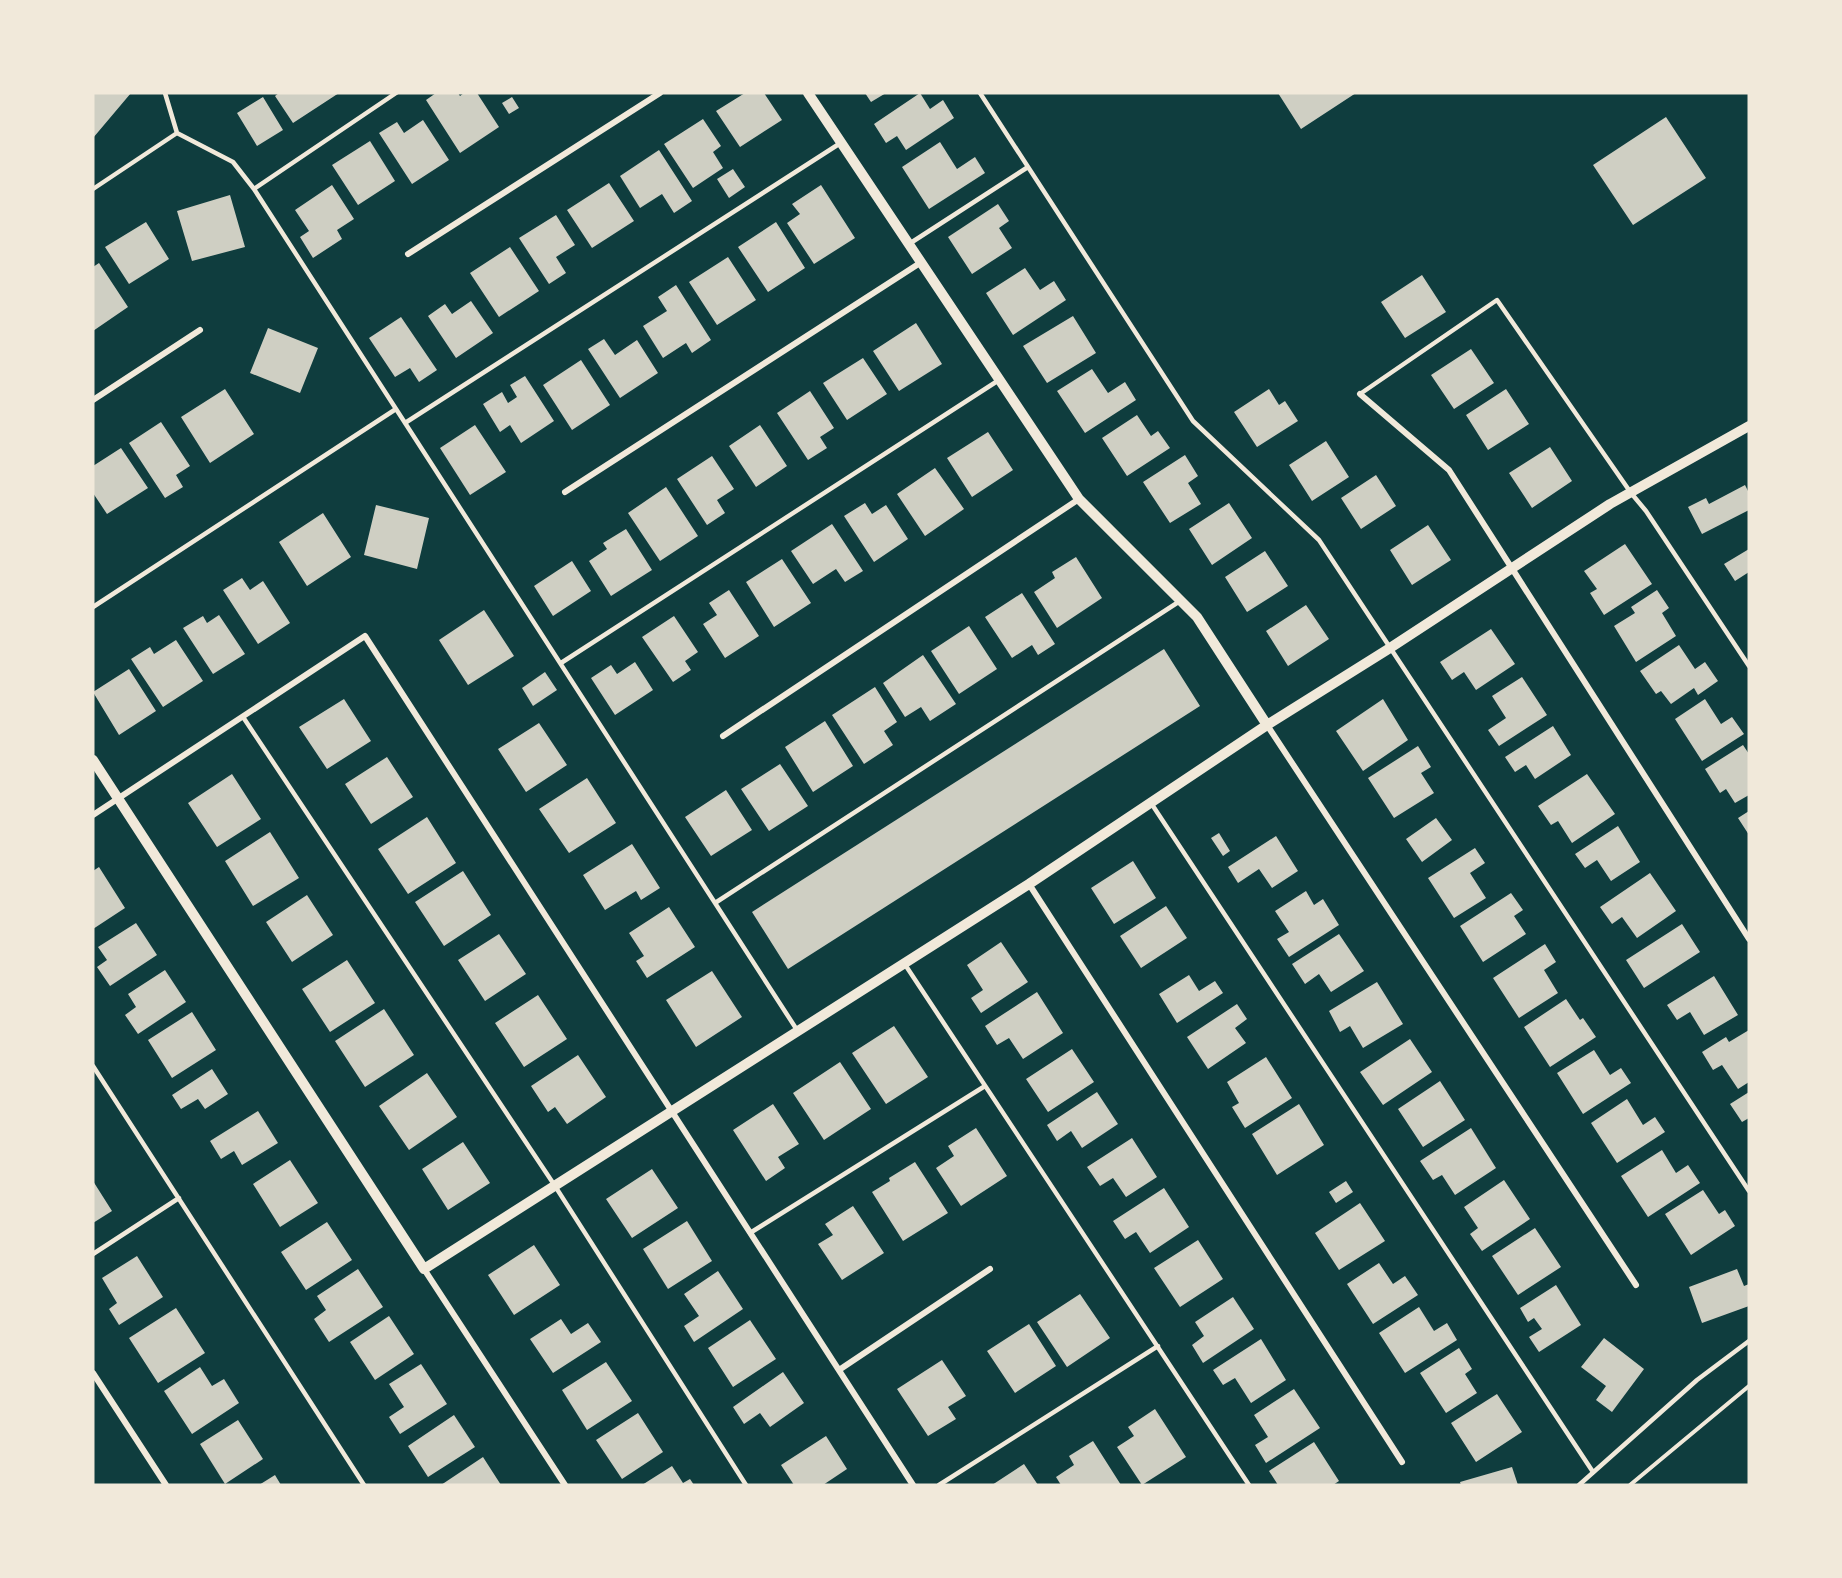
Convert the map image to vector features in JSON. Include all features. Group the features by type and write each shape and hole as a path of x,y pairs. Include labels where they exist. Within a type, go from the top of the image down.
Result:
{"street":[{"path":"408,254 660,93"},
{"path":"808,93 1079,499 1197,617 1636,1285"},
{"path":"565,492 920,263"},
{"path":"93,400 201,330"},
{"path":"1360,394 1449,470 1749,939"},
{"path":"424,1269 1029,884 1267,725 1631,493 1749,426"},
{"path":"723,736 1079,499"},
{"path":"93,815 365,636 913,1485"},
{"path":"93,760 565,1485"},
{"path":"1029,884 1402,1462"},
{"path":"839,1370 990,1269"},
{"path":"93,1373 166,1485"}],"lane":[{"path":"165,93 177,133 233,162 254,189 798,1031"},
{"path":"254,189 396,93"},
{"path":"980,93 1193,421 1319,540 1749,1191"},
{"path":"93,189 177,133"},
{"path":"405,423 841,143"},
{"path":"908,244 1028,167"},
{"path":"1360,394 1497,300 1631,493 1646,511 1749,666"},
{"path":"561,663 999,380"},
{"path":"93,607 396,409"},
{"path":"715,903 1180,601"},
{"path":"243,717 555,1186 746,1485"},
{"path":"1151,803 1593,1472"},
{"path":"904,963 1249,1485"},
{"path":"93,1066 364,1485"},
{"path":"750,1233 985,1086"},
{"path":"93,1254 178,1198"},
{"path":"1579,1485 1697,1380 1749,1341"},
{"path":"939,1485 1158,1346"}],"path":[{"path":"1630,1485 1749,1386"}],"building":[{"path":"93,93 131,93 93,138"},
{"path":"279,93 339,93 293,123 275,96"},
{"path":"436,93 458,93 460,96 464,93 477,93 499,127 460,153 426,100"},
{"path":"745,93 764,93 782,120 740,147 716,111"},
{"path":"865,93 886,93 871,102"},
{"path":"920,93 930,109 943,100 954,118 906,150 897,136 886,143 874,124"},
{"path":"1278,93 1356,93 1301,129"},
{"path":"263,97 283,130 257,146 237,113"},
{"path":"512,97 519,108 509,114 502,103"},
{"path":"1666,117 1706,178 1633,225 1593,165"},
{"path":"703,119 721,146 713,152 723,168 693,188 664,144"},
{"path":"423,120 449,160 412,184 379,133 397,122 404,133"},
{"path":"370,141 395,181 358,205 332,165"},
{"path":"940,142 957,169 975,157 985,173 929,209 902,167"},
{"path":"659,150 692,201 674,213 662,194 640,208 620,176"},
{"path":"733,169 745,187 729,198 717,179"},
{"path":"609,183 634,221 592,248 567,210"},
{"path":"332,185 354,219 337,230 342,239 313,258 300,237 309,231 295,210"},
{"path":"821,185 855,238 814,264 787,223 800,214 792,204"},
{"path":"230,195 245,247 192,261 177,211"},
{"path":"998,204 1009,221 999,228 1012,248 972,274 948,237"},
{"path":"556,215 575,245 556,257 566,273 549,284 519,238"},
{"path":"146,222 169,259 129,284 105,247"},
{"path":"776,222 805,268 768,292 738,247"},
{"path":"510,247 539,291 499,317 470,273"},
{"path":"728,257 756,300 717,325 689,282"},
{"path":"99,263 128,307 93,331 93,267"},
{"path":"1025,268 1040,290 1054,281 1066,300 1013,335 986,293"},
{"path":"1422,275 1446,312 1405,338 1381,302"},
{"path":"676,285 711,340 692,353 686,343 663,358 643,326 667,311 658,297"},
{"path":"471,301 493,333 456,358 428,316 445,304 452,314"},
{"path":"1073,316 1096,353 1047,383 1023,346"},
{"path":"401,317 437,370 419,382 410,368 395,377 369,338"},
{"path":"916,323 942,364 899,391 873,351"},
{"path":"268,328 318,348 300,393 250,373"},
{"path":"604,339 615,355 637,340 658,373 620,398 588,349"},
{"path":"1471,349 1494,383 1454,409 1431,375"},
{"path":"863,358 887,394 847,420 823,383"},
{"path":"581,360 610,405 572,430 543,385"},
{"path":"1092,369 1108,393 1125,382 1136,400 1085,433 1057,391"},
{"path":"525,376 554,421 521,443 510,425 500,432 483,404 502,392 508,403 517,397 510,385"},
{"path":"225,389 254,434 210,463 181,417"},
{"path":"1269,389 1279,405 1285,401 1298,421 1257,447 1234,412"},
{"path":"1506,389 1529,424 1488,450 1466,415"},
{"path":"810,391 834,428 820,437 827,448 808,460 777,413"},
{"path":"1137,415 1151,436 1158,431 1170,448 1127,476 1102,438"},
{"path":"161,422 190,466 176,475 183,487 165,498 129,443"},
{"path":"475,425 506,472 470,495 440,448"},
{"path":"760,425 787,466 756,487 729,446"},
{"path":"988,432 1013,470 972,497 947,458"},
{"path":"1326,441 1349,477 1312,501 1289,465"},
{"path":"1550,447 1572,481 1532,508 1509,473"},
{"path":"121,448 148,488 107,514 93,493 93,466"},
{"path":"1185,455 1198,476 1188,483 1201,504 1170,523 1143,482"},
{"path":"712,456 734,489 717,500 725,513 707,525 677,479"},
{"path":"935,468 964,509 925,536 897,494"},
{"path":"1376,475 1396,506 1361,529 1341,498"},
{"path":"1745,485 1749,493 1749,510 1702,534 1688,507 1706,498 1709,504"},
{"path":"666,487 698,536 660,561 628,513"},
{"path":"865,503 872,514 886,505 908,539 874,562 844,516"},
{"path":"1229,503 1252,538 1212,565 1189,529"},
{"path":"376,505 429,518 417,569 364,555"},
{"path":"323,513 351,557 307,586 279,542"},
{"path":"832,524 863,571 845,582 836,569 813,584 791,551"},
{"path":"1428,525 1451,560 1412,585 1390,550"},
{"path":"626,529 652,570 611,596 589,561 607,549 603,543"},
{"path":"1625,544 1652,584 1604,615 1590,593 1597,589 1584,571"},
{"path":"1749,549 1749,572 1735,581 1724,564"},
{"path":"1265,551 1288,586 1247,612 1225,577"},
{"path":"1076,557 1102,598 1057,628 1034,592 1055,578 1052,572"},
{"path":"782,559 811,603 774,627 746,582"},
{"path":"572,561 591,591 553,616 534,586"},
{"path":"242,578 250,590 263,581 290,623 258,644 223,590"},
{"path":"729,590 759,636 725,658 703,624 717,615 709,603"},
{"path":"1657,590 1669,608 1662,613 1676,636 1636,662 1614,626 1635,613 1631,607"},
{"path":"1022,593 1055,644 1038,655 1032,645 1012,658 985,617"},
{"path":"1306,605 1329,639 1288,666 1266,631"},
{"path":"484,610 514,656 468,685 439,640"},
{"path":"219,615 245,654 213,674 183,628 203,616 207,623"},
{"path":"674,616 698,652 685,661 691,670 673,682 642,637"},
{"path":"969,626 997,669 959,694 931,651"},
{"path":"1491,629 1515,664 1476,690 1464,672 1452,680 1440,662"},
{"path":"176,640 203,681 163,707 131,659 150,647 154,654"},
{"path":"1679,645 1695,669 1705,662 1718,681 1698,695 1694,688 1671,704 1661,691 1656,694 1640,671"},
{"path":"1164,649 1200,706 788,969 752,912"},
{"path":"923,655 956,704 930,721 921,707 905,717 883,683"},
{"path":"635,662 653,690 615,715 591,678 611,665 617,674"},
{"path":"129,669 156,711 119,735 93,692"},
{"path":"545,672 557,690 533,706 522,688"},
{"path":"1522,677 1547,715 1499,746 1488,730 1506,718 1492,696"},
{"path":"875,687 897,722 884,731 893,745 864,764 832,715"},
{"path":"344,699 371,741 327,769 299,727"},
{"path":"1383,699 1408,740 1363,771 1336,731"},
{"path":"1705,699 1721,724 1732,717 1744,734 1702,761 1675,719"},
{"path":"825,721 853,766 813,792 785,747"},
{"path":"539,723 567,765 526,792 498,749"},
{"path":"1553,726 1571,755 1535,779 1526,765 1515,772 1505,757"},
{"path":"1743,745 1749,754 1749,795 1735,803 1726,789 1720,793 1705,769"},
{"path":"1418,746 1431,767 1421,773 1434,793 1394,818 1368,778"},
{"path":"387,757 413,797 371,824 345,784"},
{"path":"780,764 808,806 769,831 741,789"},
{"path":"232,774 261,819 217,847 188,803"},
{"path":"1587,774 1615,814 1572,843 1558,821 1551,825 1538,806"},
{"path":"587,778 616,823 569,853 539,809"},
{"path":"726,790 752,830 711,856 685,817"},
{"path":"1749,811 1749,835 1738,818"},
{"path":"427,817 456,863 408,894 378,849"},
{"path":"1436,818 1452,840 1422,862 1406,839"},
{"path":"1618,826 1640,862 1611,881 1597,860 1585,868 1575,854"},
{"path":"270,832 299,878 253,906 225,861"},
{"path":"1219,833 1230,851 1223,856 1211,838"},
{"path":"1276,836 1298,871 1272,888 1259,869 1238,883 1228,867"},
{"path":"632,844 660,888 641,900 636,891 605,910 583,875"},
{"path":"1475,848 1485,863 1470,873 1486,898 1454,918 1428,878"},
{"path":"1133,861 1156,898 1114,924 1091,888"},
{"path":"99,867 125,908 93,929 93,871"},
{"path":"463,871 491,915 444,946 415,902"},
{"path":"1650,873 1676,911 1637,938 1622,917 1612,924 1600,907"},
{"path":"1306,891 1314,905 1323,899 1339,925 1289,957 1277,939 1289,932 1275,911"},
{"path":"1511,893 1523,910 1514,916 1526,934 1483,962 1460,926"},
{"path":"307,895 333,935 292,962 266,922"},
{"path":"1166,906 1187,938 1141,968 1120,936"},
{"path":"669,907 695,947 647,978 636,961 644,956 629,933"},
{"path":"136,923 157,955 110,986 97,967 107,960 98,947"},
{"path":"1682,924 1700,952 1644,988 1626,960"},
{"path":"499,934 526,974 485,1001 458,960"},
{"path":"1339,934 1364,971 1331,992 1319,974 1305,984 1292,964"},
{"path":"1001,942 1028,982 981,1013 971,998 983,990 967,965"},
{"path":"1545,944 1556,962 1544,970 1558,993 1519,1018 1493,978"},
{"path":"347,960 375,1003 330,1032 302,989"},
{"path":"165,970 186,1002 138,1034 125,1015 136,1007 128,994"},
{"path":"712,971 742,1017 696,1047 666,1000"},
{"path":"1189,975 1199,991 1215,981 1223,993 1177,1023 1159,994"},
{"path":"1714,976 1738,1015 1704,1035 1690,1012 1677,1020 1667,1005"},
{"path":"1377,982 1403,1024 1363,1048 1350,1026 1340,1032 1329,1011"},
{"path":"1037,992 1063,1033 1023,1059 1009,1038 997,1045 985,1026"},
{"path":"538,995 567,1039 524,1067 495,1023"},
{"path":"1566,999 1580,1020 1583,1018 1596,1037 1550,1067 1524,1027"},
{"path":"1237,1004 1247,1019 1235,1028 1246,1043 1208,1069 1187,1037"},
{"path":"384,1009 414,1055 365,1087 335,1041"},
{"path":"192,1012 216,1050 172,1078 148,1040"},
{"path":"894,1026 928,1077 886,1104 852,1053"},
{"path":"1749,1030 1749,1082 1738,1089 1722,1065 1713,1070 1702,1052 1726,1037 1729,1042"},
{"path":"1410,1039 1432,1072 1383,1105 1360,1072"},
{"path":"1072,1049 1094,1082 1048,1112 1026,1079"},
{"path":"1594,1050 1610,1075 1621,1068 1631,1083 1583,1114 1557,1073"},
{"path":"578,1055 606,1097 567,1124 555,1107 548,1112 531,1086"},
{"path":"1266,1057 1292,1098 1245,1128 1232,1107 1239,1103 1227,1082"},
{"path":"840,1062 871,1109 824,1140 793,1093"},
{"path":"212,1069 228,1094 205,1109 198,1099 181,1109 172,1095"},
{"path":"427,1073 457,1117 409,1150 379,1106"},
{"path":"1440,1081 1465,1120 1423,1147 1398,1109"},
{"path":"1097,1092 1118,1124 1082,1148 1071,1131 1057,1141 1047,1125"},
{"path":"1749,1092 1749,1118 1742,1122 1730,1104"},
{"path":"1627,1099 1643,1125 1655,1117 1665,1132 1617,1163 1591,1123"},
{"path":"773,1104 799,1144 778,1157 785,1168 766,1181 733,1130"},
{"path":"1299,1104 1324,1145 1277,1175 1252,1134"},
{"path":"258,1111 278,1143 242,1165 234,1151 221,1159 210,1141"},
{"path":"976,1128 1007,1176 961,1206 936,1168 954,1156 948,1146"},
{"path":"1471,1128 1496,1168 1455,1195 1442,1175 1433,1180 1420,1161"},
{"path":"1132,1138 1157,1177 1126,1197 1113,1178 1100,1186 1087,1167"},
{"path":"463,1142 490,1183 448,1210 422,1169"},
{"path":"1662,1150 1676,1173 1688,1165 1700,1183 1648,1217 1621,1176"},
{"path":"290,1160 318,1203 280,1227 253,1184"},
{"path":"915,1162 948,1213 903,1241 872,1192"},
{"path":"652,1169 678,1208 632,1238 606,1199"},
{"path":"1504,1180 1530,1219 1482,1251 1470,1234 1478,1228 1464,1207"},
{"path":"93,1181 112,1211 93,1223"},
{"path":"1346,1181 1353,1192 1336,1203 1329,1192"},
{"path":"1164,1188 1189,1227 1150,1253 1136,1232 1125,1239 1113,1221"},
{"path":"1703,1190 1719,1214 1725,1210 1735,1226 1691,1255 1665,1214"},
{"path":"1360,1203 1385,1241 1339,1270 1315,1233"},
{"path":"853,1206 884,1253 842,1280 818,1244 833,1235 825,1224"},
{"path":"687,1221 712,1261 668,1289 643,1249"},
{"path":"327,1222 352,1260 306,1290 281,1252"},
{"path":"1535,1228 1561,1267 1518,1295 1492,1256"},
{"path":"1198,1240 1223,1279 1180,1307 1154,1268"},
{"path":"534,1245 560,1285 514,1315 488,1275"},
{"path":"137,1256 163,1297 119,1325 109,1309 117,1303 102,1278"},
{"path":"1379,1263 1393,1284 1405,1276 1418,1295 1373,1324 1347,1284"},
{"path":"358,1269 383,1307 329,1342 314,1319 326,1310 317,1296"},
{"path":"1737,1269 1744,1286 1749,1284 1749,1306 1702,1323 1689,1287"},
{"path":"718,1271 743,1309 694,1342 684,1326 699,1316 684,1294"},
{"path":"1556,1285 1581,1325 1539,1352 1529,1337 1542,1329 1534,1318 1528,1322 1520,1308"},
{"path":"1080,1294 1110,1338 1067,1367 1037,1322"},
{"path":"1233,1297 1254,1329 1203,1363 1192,1345 1204,1336 1195,1322"},
{"path":"1419,1307 1434,1331 1447,1323 1457,1340 1405,1373 1379,1333"},
{"path":"176,1308 205,1353 158,1383 129,1338"},
{"path":"389,1316 414,1354 375,1380 350,1342"},
{"path":"561,1319 571,1334 588,1323 601,1342 553,1373 530,1339"},
{"path":"750,1320 776,1359 733,1387 708,1348"},
{"path":"1029,1324 1056,1366 1015,1393 987,1351"},
{"path":"1604,1338 1644,1369 1612,1412 1596,1400 1606,1386 1581,1367"},
{"path":"1261,1339 1286,1380 1251,1403 1235,1378 1223,1385 1213,1370"},
{"path":"1459,1348 1472,1369 1465,1374 1477,1393 1446,1413 1420,1373"},
{"path":"942,1360 966,1396 948,1407 956,1419 928,1436 897,1389"},
{"path":"606,1362 632,1401 587,1430 562,1390"},
{"path":"421,1364 447,1404 400,1434 389,1417 404,1407 389,1384"},
{"path":"200,1367 212,1386 224,1379 239,1403 192,1434 164,1391"},
{"path":"783,1372 804,1403 770,1427 760,1413 744,1424 733,1407"},
{"path":"1294,1389 1320,1428 1266,1463 1255,1445 1268,1437 1254,1415"},
{"path":"1497,1394 1522,1432 1476,1462 1451,1423"},
{"path":"1155,1409 1186,1457 1142,1485 1117,1447 1134,1436 1128,1427"},
{"path":"638,1413 663,1452 622,1479 596,1440"},
{"path":"454,1415 475,1447 428,1477 408,1446"},
{"path":"238,1420 263,1459 225,1484 200,1444"},
{"path":"826,1436 847,1469 823,1485 794,1485 781,1465"},
{"path":"1093,1441 1121,1485 1061,1485 1056,1477 1074,1465 1069,1456"},
{"path":"1314,1442 1339,1481 1333,1485 1278,1485 1269,1471"},
{"path":"483,1457 501,1485 441,1485"},
{"path":"1024,1464 1038,1485 992,1485"},
{"path":"672,1466 683,1483 690,1479 694,1485 642,1485"},
{"path":"1512,1467 1518,1485 1461,1485 1460,1482"},
{"path":"275,1475 281,1485 259,1485"}]}
